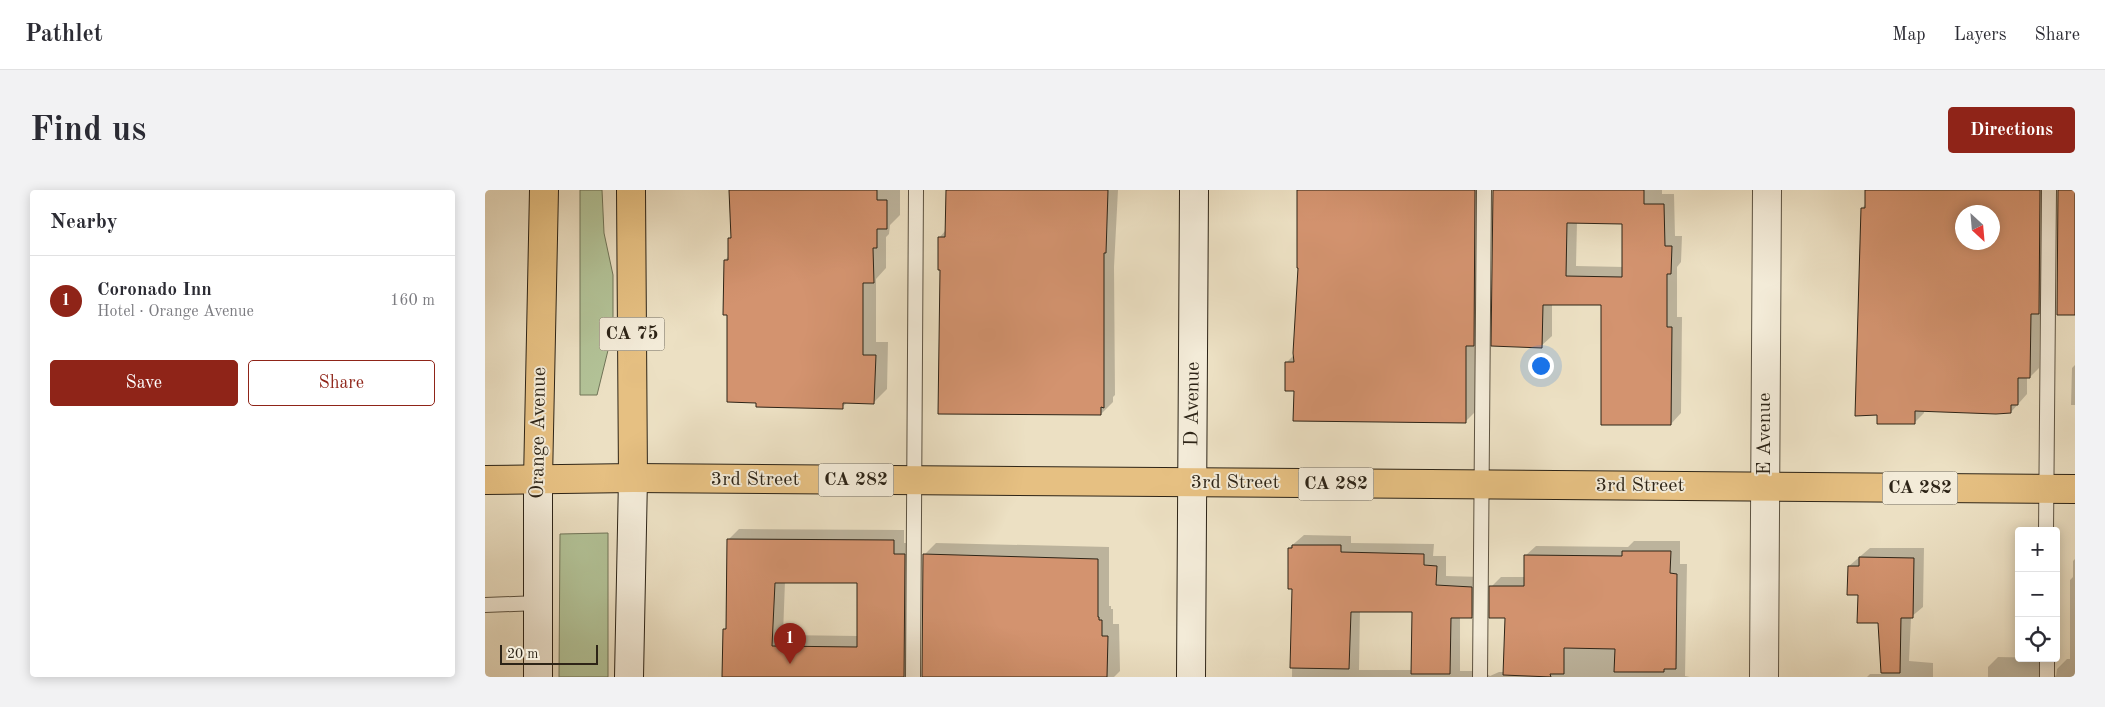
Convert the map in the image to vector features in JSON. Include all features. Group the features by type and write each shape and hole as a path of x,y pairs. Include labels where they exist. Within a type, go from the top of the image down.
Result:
{"main road":[{"name":"Orange Avenue","path":"538,480 544,190"},
{"name":"CA 75","path":"631,190 633,478"},
{"name":"3rd Street","path":"485,480 633,478 2075,489"}],"street":[{"name":"D Avenue","path":"1191,677 1194,190"},
{"name":"E Avenue","path":"1764,677 1767,190"},
{"path":"629,677 633,478"},
{"name":"Orange Avenue","path":"538,480 538,677"}],"lane":[{"path":"913,677 916,190"},
{"path":"1480,677 1480,485 1484,190"},
{"path":"2046,527 2049,190"},
{"path":"485,606 538,603"},
{"path":"2047,662 2047,677"}],"green space":[{"path":"580,190 602,190 604,233 613,275 613,330 597,395 580,395"},
{"path":"608,533 608,677 559,677 560,534"}],"building":[{"path":"729,190 877,190 877,200 887,200 887,229 877,229 877,248 873,248 874,283 863,283 863,355 876,355 874,404 843,403 843,409 756,407 756,403 727,402 727,315 723,315 724,260 728,260 728,238 731,238"},
{"path":"946,190 1108,190 1106,253 1104,253 1104,408 1101,407 1101,415 938,414 940,270 938,270 938,237 945,237"},
{"path":"1297,190 1475,190 1474,346 1466,346 1466,423 1293,421 1294,391 1285,391 1285,362 1294,362 1298,268"},
{"path":"1493,190 1644,190 1644,204 1664,204 1665,246 1672,246 1671,274 1667,274 1667,327 1672,327 1671,425 1601,425 1601,305 1543,305 1542,348 1491,346","holes":["1567,223 1622,224 1622,277 1566,276"]},
{"path":"1865,190 2040,190 2039,314 2031,314 2030,378 2018,378 2018,405 2011,405 2011,413 1915,411 1915,424 1877,424 1877,415 1855,416 1861,208 1865,208"},
{"path":"2058,190 2075,190 2075,315 2057,315"},
{"path":"727,539 894,540 894,554 905,554 904,677 722,677 723,629 726,629","holes":["775,583 857,583 857,647 772,646"]},
{"path":"1292,545 1341,545 1341,552 1424,554 1424,565 1437,566 1436,585 1472,587 1472,618 1451,618 1450,674 1411,674 1412,612 1351,612 1349,669 1290,668 1292,589 1288,589 1288,548 1292,548"},
{"path":"1622,551 1671,551 1670,573 1677,574 1676,669 1664,669 1664,672 1614,672 1615,649 1564,648 1564,674 1550,674 1551,677 1503,675 1505,618 1489,618 1489,586 1524,586 1524,555 1622,556"},
{"path":"923,554 1098,559 1098,617 1099,620 1102,620 1102,636 1108,636 1107,677 922,677"},
{"path":"1859,557 1914,558 1913,618 1901,618 1900,673 1881,673 1878,623 1857,623 1858,595 1847,595 1848,566 1859,566"}],"place":[{"name":"Coronado Inn","path":"790,664"}]}
